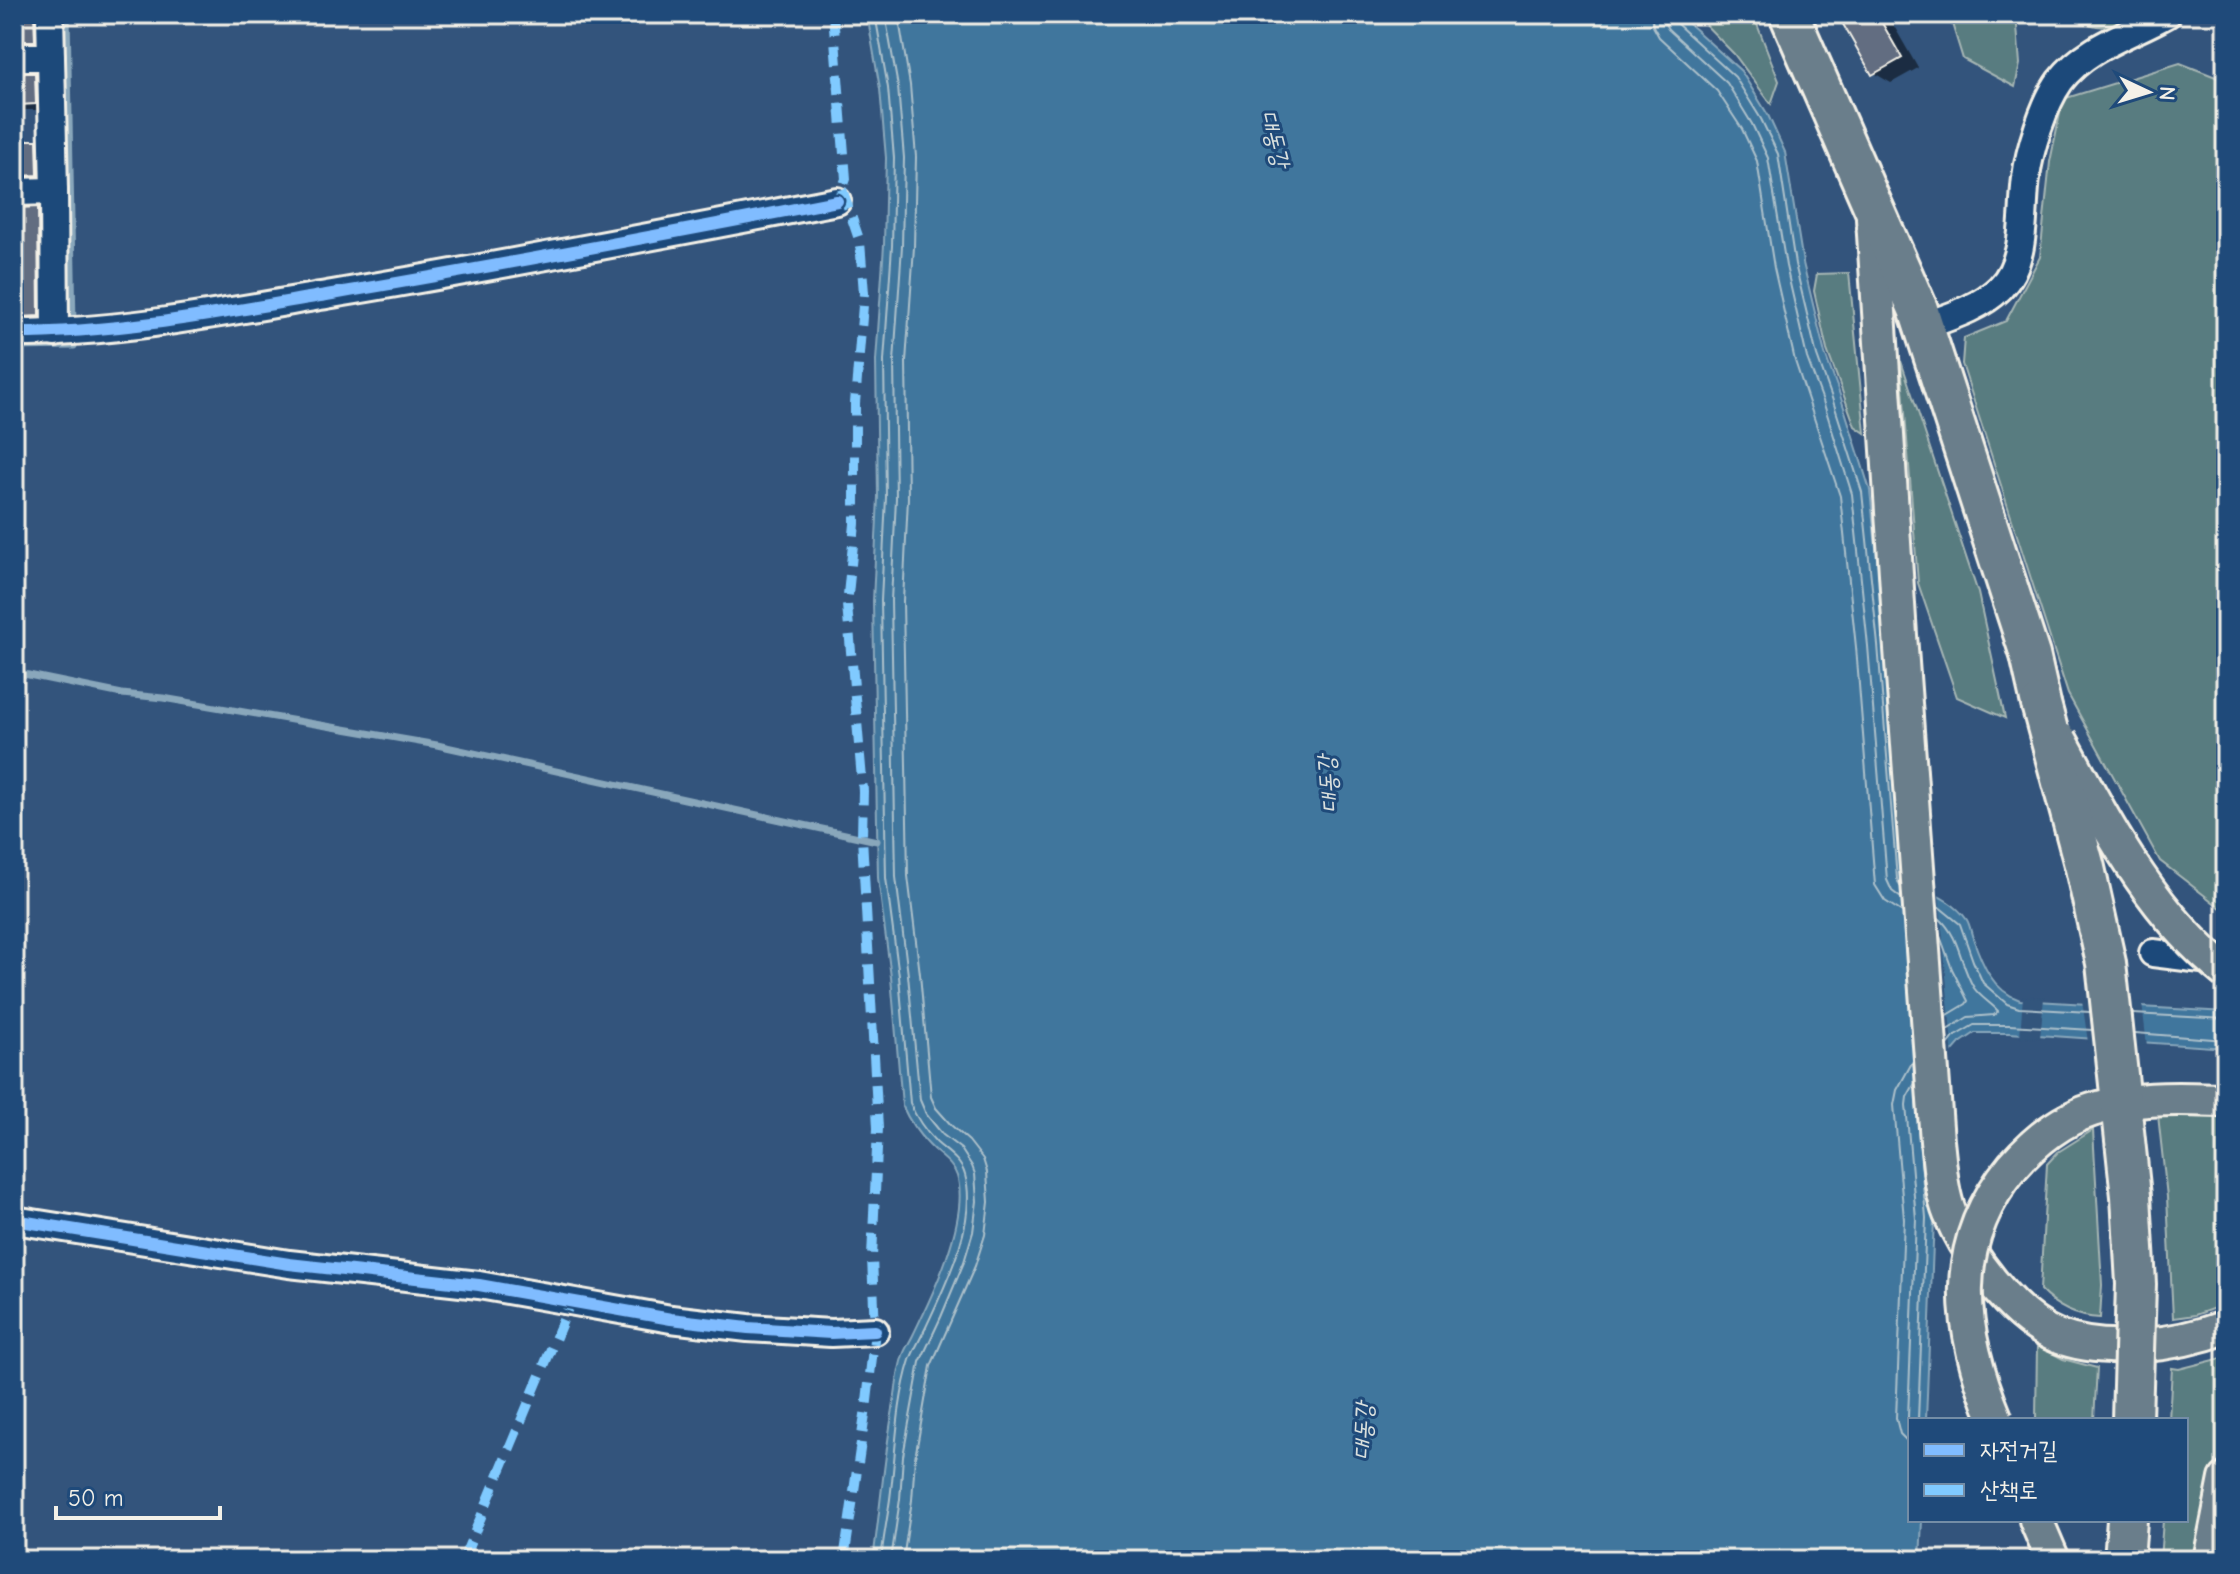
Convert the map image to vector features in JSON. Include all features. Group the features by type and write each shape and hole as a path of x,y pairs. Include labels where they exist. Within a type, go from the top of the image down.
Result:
{"highway":[{"path":"1789,14 1921,318 2030,655 2085,868 2106,963 2131,1196 2136,1284 2132,1418"},
{"path":"2124,1560 2127,1522"}],"main road":[{"path":"1873,208 1937,1141 1942,1187 1950,1214 1974,1261 1999,1291 2019,1312 2054,1335 2082,1343 2142,1346 2174,1343 2226,1327"},
{"path":"2041,704 2103,818 2159,906 2199,951 2226,972"},
{"path":"1995,1418 1982,1386 1969,1337 1966,1270 1978,1223 2000,1184 2030,1147 2055,1128 2090,1111 2126,1102 2162,1099 2226,1100"},
{"path":"2211,1557 2226,1479"},
{"path":"2037,1522 2053,1560"}],"street":[{"path":"50,14 55,333"},
{"path":"1921,318 1980,302 2000,288 2017,258 2030,153 2058,84 2089,53 2167,14"},
{"path":"14,57 51,57"},
{"path":"14,192 54,191"},
{"path":"14,333 55,333 192,318 520,262 837,201"},
{"path":"2153,953 2226,962"},
{"path":"14,1220 274,1262 479,1285 702,1323 831,1333 875,1331"}],"green space":[{"path":"1695,14 1753,14 1779,81 1771,104 1734,54"},
{"path":"1949,14 2016,14 2020,64 2015,87 1963,59"},
{"path":"2058,14 2147,14 2122,24 2102,27"},
{"path":"2180,63 2226,81 2226,912 2160,861 2068,694 1962,364 1964,338 2006,321 2040,257 2050,162 2063,99"},
{"path":"1849,273 1865,433 1855,426 1827,350 1814,291 1817,274"},
{"path":"1901,361 1978,593 2005,718 1957,697 1918,583"},
{"path":"2158,1115 2226,1117 2226,1304 2195,1315 2173,1318 2167,1197"},
{"path":"2093,1130 2102,1285 2100,1318 2067,1310 2040,1290 2047,1164 2058,1152"},
{"path":"2037,1345 2063,1359 2097,1368 2094,1418 2036,1418"},
{"path":"2226,1357 2226,1446 2210,1485 2192,1560 2160,1560 2163,1522 2188,1522 2188,1418 2169,1418 2172,1368"}],"water":[{"name":"대동강","path":"867,14 1678,14 1741,71 1768,115 1785,152 1803,263 1825,354 1870,490 1905,879 1939,896 1961,913 1968,922 1989,975 2010,996 2020,1000 2226,1012 2226,1048 1975,1033 1952,1052 1924,1104 1934,1218 1926,1418 1908,1418 1908,1522 1922,1522 1920,1560 873,1560 899,1368 947,1256 954,1234 960,1193 955,1171 921,1136 902,1105 891,977 878,878 873,601 878,497 876,361 886,158 880,89"}],"pier":[{"path":"1911,878 1939,893 1953,1059 1929,1102"},
{"path":"2023,996 2044,998 2040,1038 2020,1037"},
{"path":"2082,1000 2142,1003 2147,1046 2088,1042"}],"building":[{"path":"18,14 34,14 35,41 18,41"},
{"path":"1849,14 1877,14 1902,58 1872,75 1840,19"},
{"path":"18,73 35,73 36,104 19,105"},
{"path":"21,140 37,140 38,175 20,176"},
{"path":"38,207 39,316 21,317 19,208"}],"waterway":[{"path":"67,14 73,324"},
{"path":"14,347 74,346 74,336"},
{"path":"14,672 122,694 163,698 437,745 877,841"}],"marked path":[{"path":"833,14 846,179 839,197"},
{"path":"842,189 860,242 864,293 855,403 855,524 847,605 863,791 862,837 878,1128 872,1257 875,1331 844,1560"},
{"path":"463,1560 571,1301"}],"cycle path":[{"path":"14,333 96,329 217,314 837,201"},
{"path":"14,1220 289,1264 479,1285 671,1319 831,1333 875,1331"}]}
